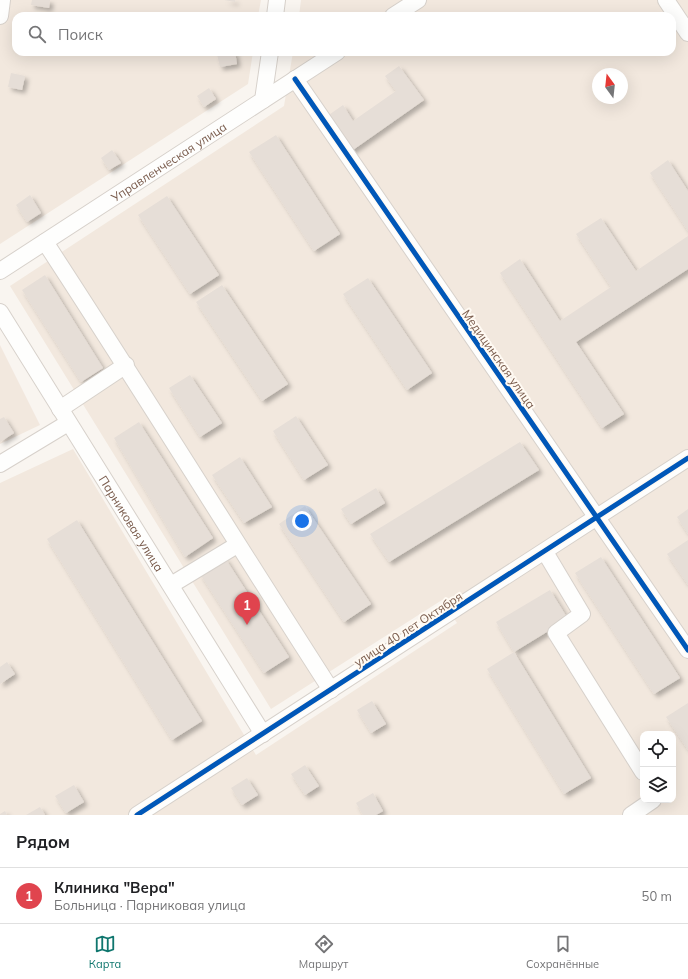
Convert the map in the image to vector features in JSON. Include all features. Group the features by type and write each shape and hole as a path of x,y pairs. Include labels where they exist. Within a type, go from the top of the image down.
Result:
{"street":[{"path":"0,16 2,0"},
{"path":"276,12 278,0"},
{"path":"399,12 418,0"},
{"path":"666,0 674,12"},
{"path":"676,15 688,33"},
{"path":"263,100 269,56"},
{"name":"Управленческая улица","path":"0,271 331,56"},
{"name":"Медицинская улица","path":"294,80 688,650"},
{"path":"45,242 126,365 237,545 330,690"},
{"name":"Парниковая улица","path":"0,312 263,734"},
{"path":"60,409 126,365"},
{"path":"0,464 68,423"},
{"name":"улица 40 лет Октября","path":"137,815 688,458"},
{"path":"171,585 237,545"},
{"path":"545,552 582,614 556,633 640,767"},
{"path":"631,815 649,803"}],"shaded area":[{"path":"0,0 261,0 259,12 12,12 12,56 252,56 248,84 0,244"},
{"path":"301,0 688,0 688,815 0,815 0,483 73,449 256,755 457,623 442,600 271,709 10,286 284,106 292,56 676,56 676,12 300,12"},
{"path":"0,345 40,425 0,444"}],"building":[{"path":"32,0 50,0 49,8 31,5"},
{"path":"224,0 235,0 235,2"},
{"path":"217,56 236,56 237,64 220,67"},
{"path":"399,66 424,100 350,152 326,117 343,105 353,121 396,91 385,76"},
{"path":"11,73 25,76 22,90 8,87"},
{"path":"209,88 216,99 204,107 197,96"},
{"path":"276,135 340,234 314,251 249,152"},
{"path":"112,150 121,163 109,170 101,158"},
{"path":"668,160 688,191 688,231 650,173"},
{"path":"30,195 41,213 27,222 16,205"},
{"path":"167,196 219,275 190,294 138,215"},
{"path":"601,218 636,271 688,236 688,269 576,342 624,414 602,428 500,273 520,259 560,321 611,287 576,234"},
{"path":"45,275 103,368 81,382 22,290"},
{"path":"368,278 432,373 407,390 343,294"},
{"path":"222,285 288,384 262,401 196,302"},
{"path":"190,375 222,423 200,437 169,388"},
{"path":"296,416 328,465 304,480 273,431"},
{"path":"4,417 14,433 0,442 0,419"},
{"path":"139,422 213,538 185,557 114,438"},
{"path":"520,442 539,470 389,562 370,534"},
{"path":"240,457 272,507 244,523 212,475"},
{"path":"376,488 385,503 351,524 341,509"},
{"path":"305,506 371,604 344,622 279,524"},
{"path":"688,509 688,534 677,517"},
{"path":"77,520 202,721 172,740 47,539"},
{"path":"688,540 688,585 667,554"},
{"path":"601,557 680,678 654,694 575,573"},
{"path":"225,558 289,657 264,673 200,574"},
{"path":"550,590 568,619 514,652 496,622"},
{"path":"514,652 591,778 564,794 487,669"},
{"path":"7,662 15,674 0,684 0,667"},
{"path":"372,701 386,724 371,733 357,710"},
{"path":"688,703 688,750 676,731 666,717"},
{"path":"305,765 319,786 305,795 291,774"},
{"path":"247,778 258,795 242,805 231,788"},
{"path":"74,785 84,802 66,813 55,796"},
{"path":"373,793 383,811 376,815 363,815 356,803"},
{"path":"40,807 45,815 26,815"},
{"path":"5,811 7,815 0,815 0,814"}],"cycle path":[{"path":"295,79 688,650"},
{"path":"137,815 688,458"}],"place":[{"name":"Клиника \"Вера\"","path":"247,625"}]}
